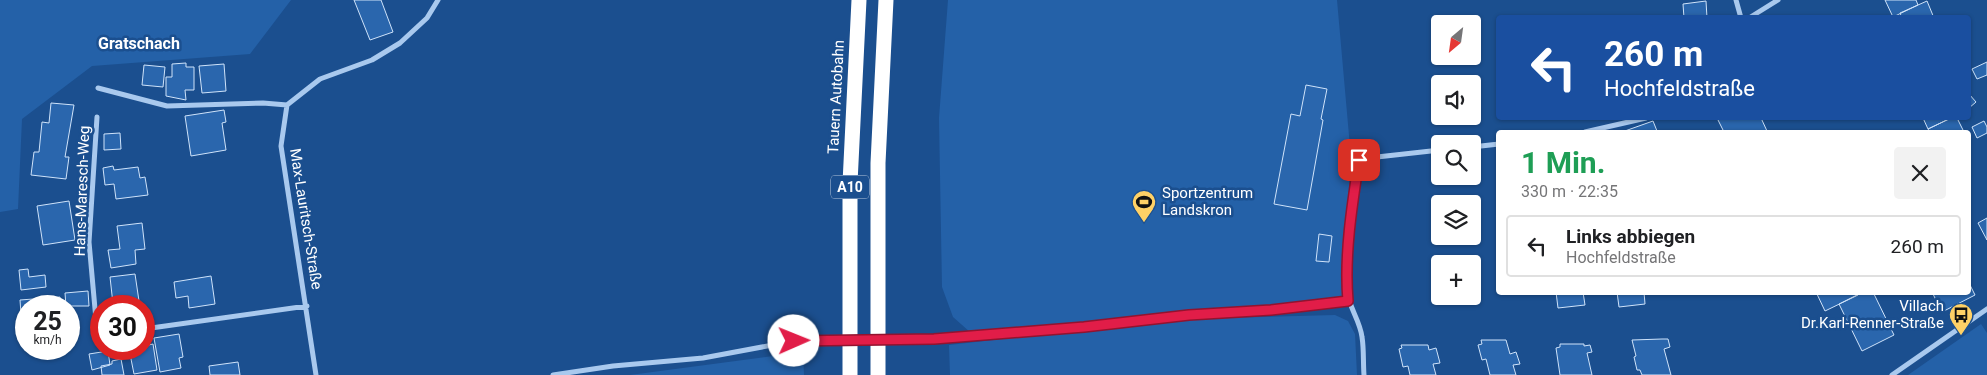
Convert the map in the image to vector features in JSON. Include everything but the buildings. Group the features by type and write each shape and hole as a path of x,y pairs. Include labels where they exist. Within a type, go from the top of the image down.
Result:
{"highway":[{"name":"Tauern Autobahn","path":"850,375 850,183 859,0"},
{"name":"A10","path":"878,375 878,163 886,0"}],"street":[{"path":"98,88 167,106 264,103 287,105 320,79 372,60 400,43 427,18 438,0"},
{"path":"1736,0 1740,15"},
{"path":"1754,15 1778,0"},
{"name":"Max-Lauritsch-Straße","path":"287,105 281,146 307,306 316,375"},
{"name":"Hans-Maresch-Weg","path":"94,295 89,242 97,117"},
{"path":"1595,130 1641,120"},
{"path":"1481,146 1496,144"},
{"path":"1364,375 1362,336 1356,313 1348,301 1347,289 1351,216 1359,160 1431,151"},
{"path":"552,375 613,366 703,358 794,341 934,339 1084,327 1189,315 1271,310 1348,301"},
{"path":"155,327 307,306"},
{"path":"1892,375 1987,309"}],"shaded area":[{"path":"0,0 291,0 250,54 92,66 22,119 18,209 0,212"},
{"name":"Sportzentrum Landskron","path":"948,0 1337,0 1351,158 1342,302 1076,326 970,332 953,317 942,287 939,118"},
{"path":"1335,315 1348,321 1355,334 1357,375 950,375 949,345 1182,319"},
{"path":"1981,324 1987,333 1987,375 1908,375"},
{"path":"803,352 804,375 630,375"}],"place":[{"name":"Sportzentrum Landskron","path":"1144,223"},
{"name":"Villach Dr.Karl-Renner-Straße","path":"1961,336"}],"district":[{"name":"Gratschach","path":"139,43"}],"route":[{"path":"794,341 934,339 1084,327 1189,315 1271,310 1348,301 1351,216 1359,160"}]}
